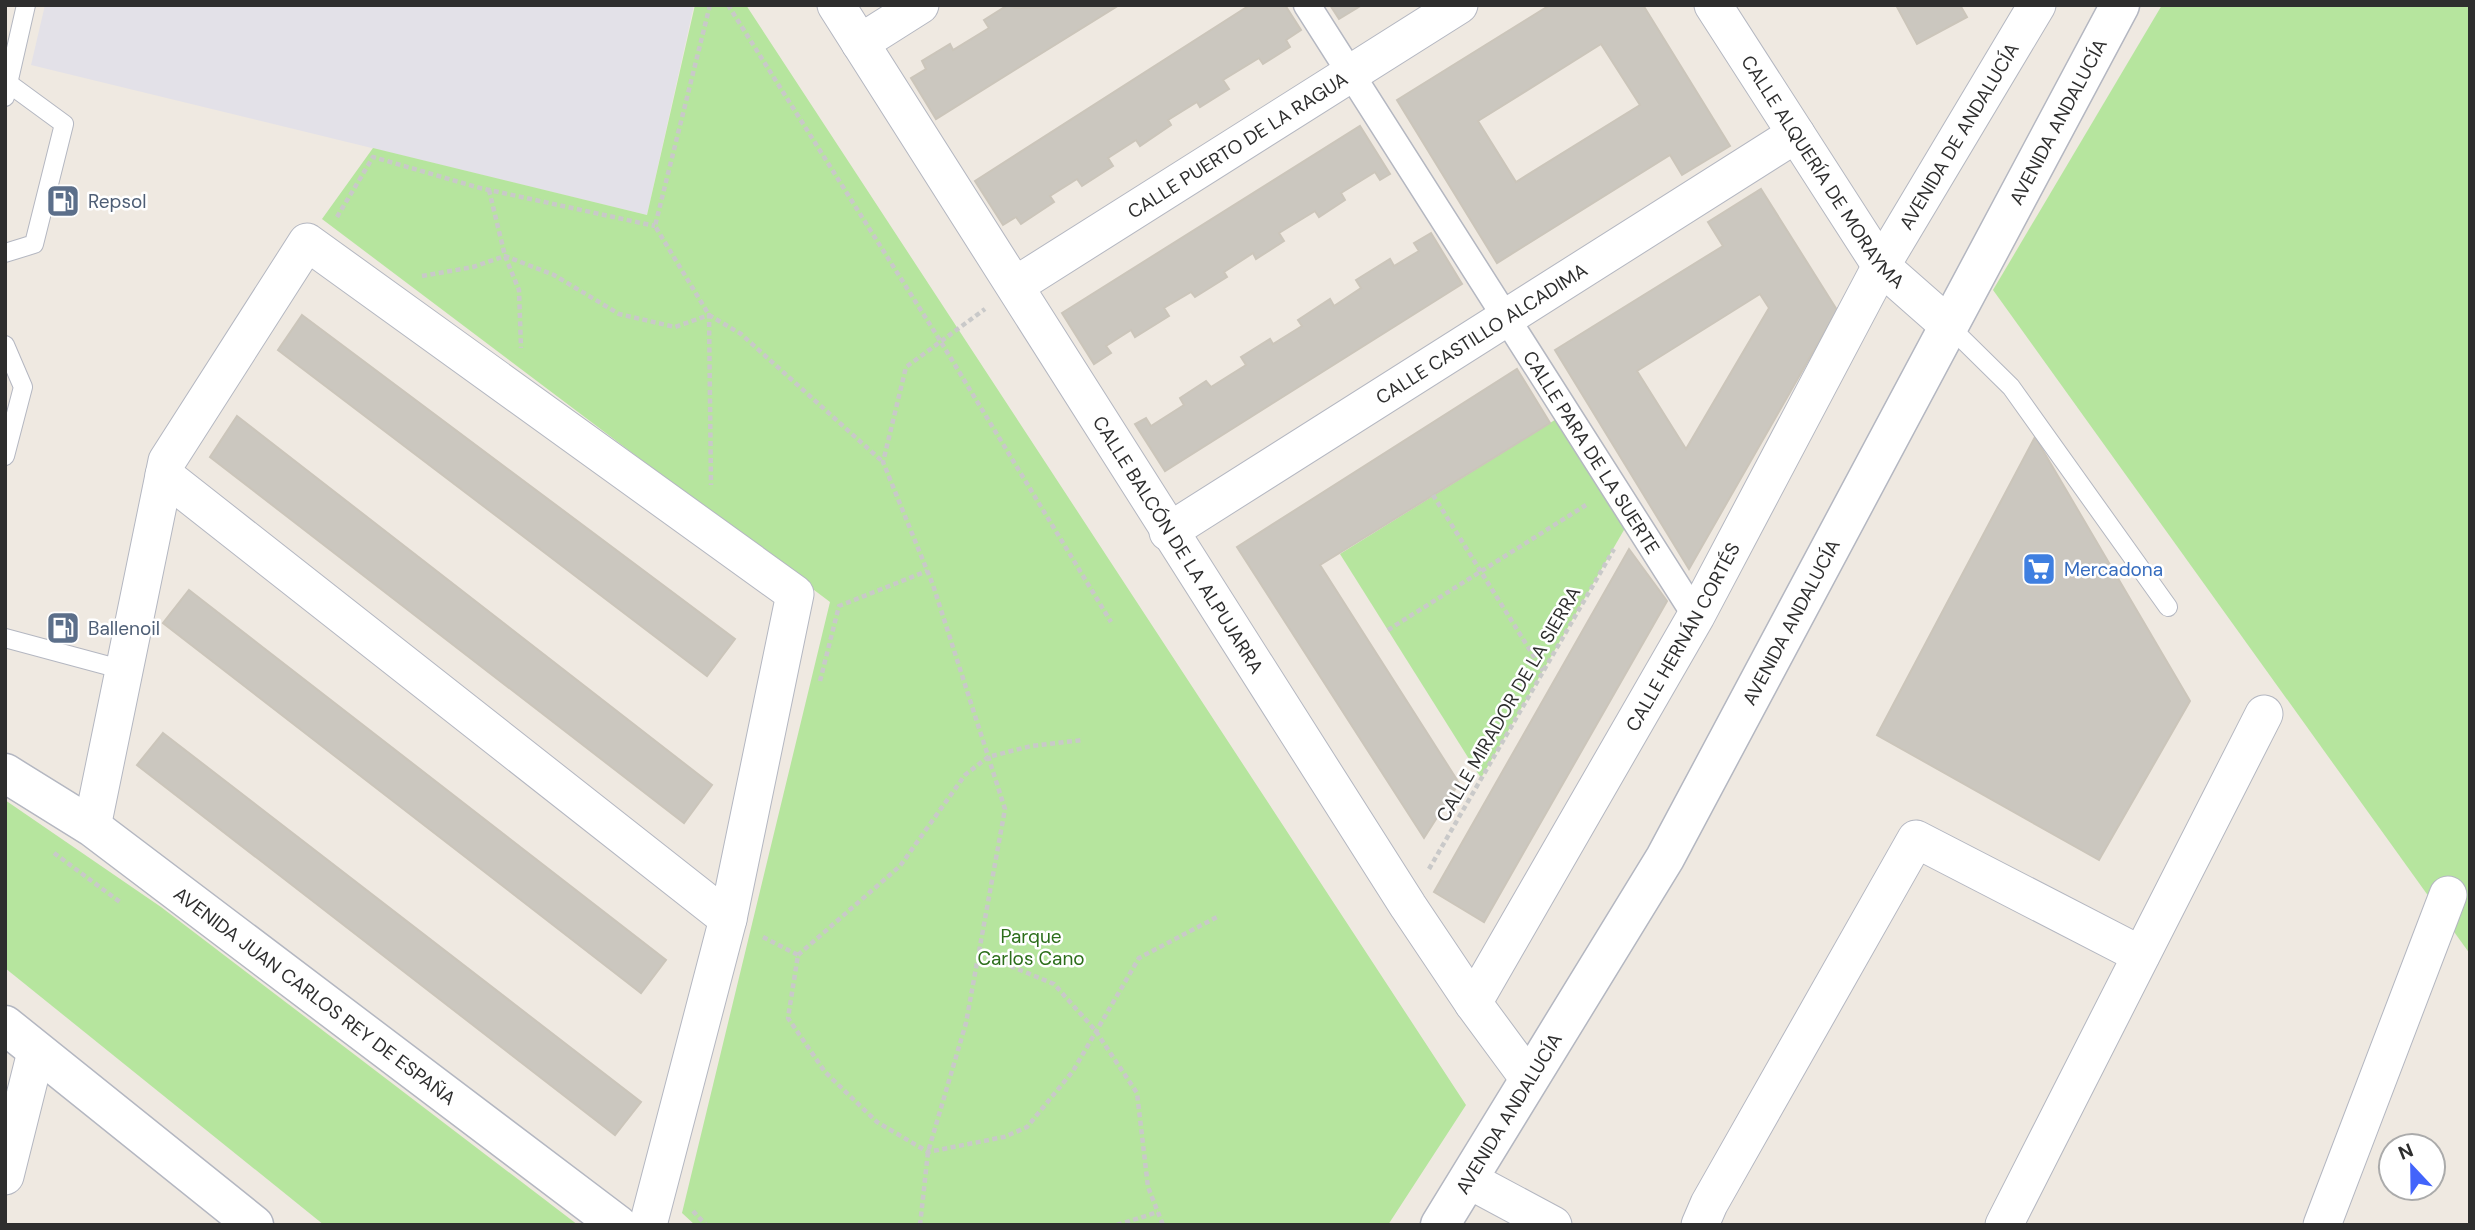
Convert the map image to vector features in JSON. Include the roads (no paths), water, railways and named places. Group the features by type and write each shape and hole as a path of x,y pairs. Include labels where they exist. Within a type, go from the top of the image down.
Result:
{"main road":[{"name":"AVENIDA ANDALUCÍA","path":"1440,1225 1665,858 2120,5"},
{"name":"AVENIDA JUAN CARLOS REY DE ESPAÑA","path":"5,773 92,827 618,1225"},
{"path":"5,1025 254,1225"}],"street":[{"name":"CALLE BALCÓN DE LA ALPUJARRA","path":"836,5 1016,285 1168,532 1408,906 1473,1003 1530,1079"},
{"path":"860,44 920,5"},
{"name":"CALLE PARA DE LA SUERTE","path":"1307,5 1696,616"},
{"name":"CALLE PUERTO DE LA RAGUA","path":"1016,285 1459,5"},
{"name":"CALLE ALQUERÍA DE MORAYMA","path":"1713,5 1881,266 1948,325"},
{"name":"AVENIDA DE ANDALUCÍA","path":"1881,266 2037,5"},
{"name":"CALLE CASTILLO ALCADIMA","path":"1168,532 1796,134"},
{"path":"92,827 167,461 307,242 795,594 728,919 648,1225"},
{"name":"CALLE HERNÁN CORTÉS","path":"1473,1003 1696,616 1881,266"},
{"path":"164,475 728,919"},
{"path":"2004,1225 2263,714"},
{"path":"1700,1225 1709,1204 1916,839 2141,955"},
{"path":"2322,1225 2448,895"},
{"path":"5,1176 36,1052"},
{"path":"1469,1181 1553,1225"}],"lane":[{"path":"5,253 34,244 64,124 7,90 26,5"},
{"path":"1948,325 2011,387 2168,607"},
{"path":"5,345 23,387 5,456"},
{"path":"5,638 124,670"}],"place":[{"name":"Repsol","path":"63,201"},
{"name":"Mercadona","path":"2039,569"},
{"name":"Ballenoil","path":"63,628"}],"park label":[{"name":"Parque Carlos Cano","path":"1031,947"}]}
